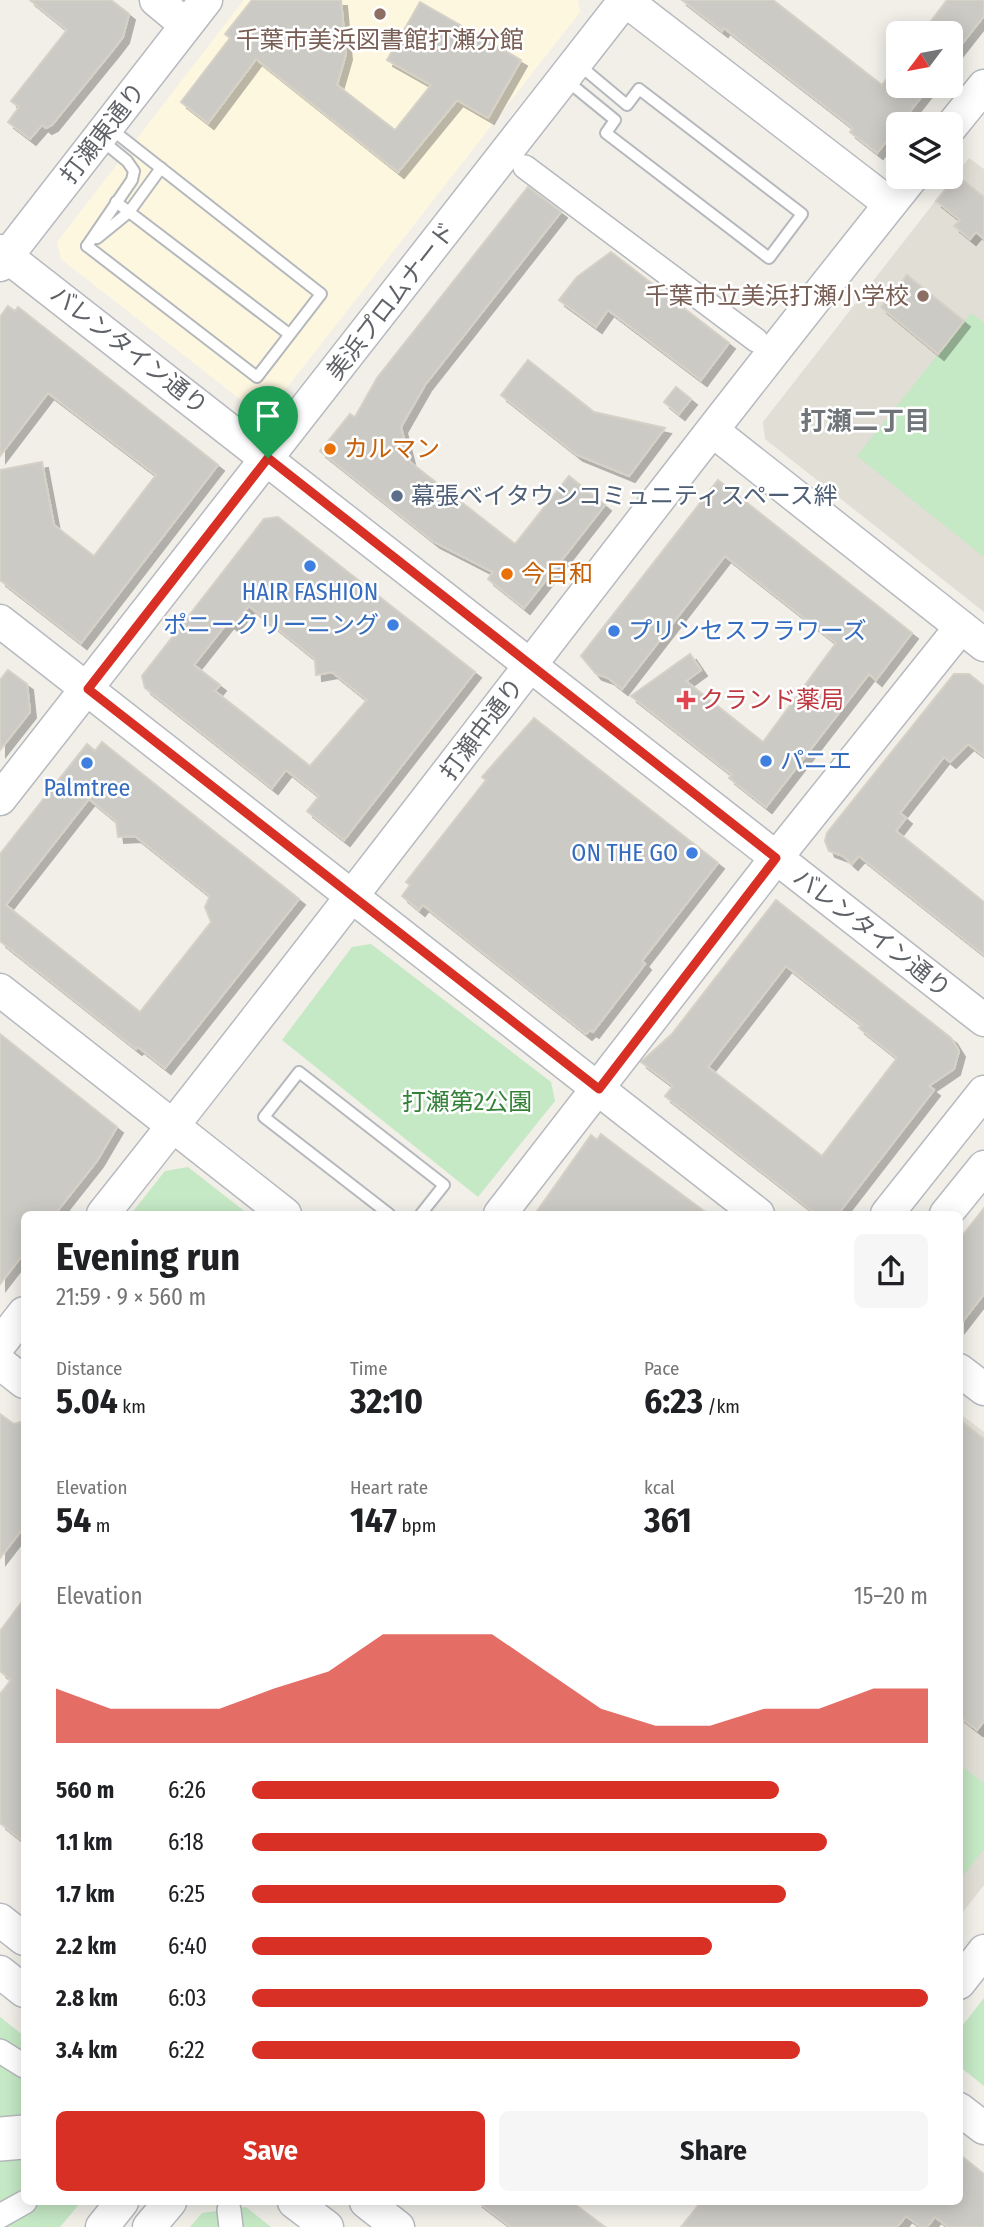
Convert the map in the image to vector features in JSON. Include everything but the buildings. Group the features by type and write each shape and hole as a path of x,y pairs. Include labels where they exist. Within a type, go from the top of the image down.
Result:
{"street":[{"path":"156,0 186,24"},
{"name":"打瀬東通り","path":"2,257 206,0"},
{"path":"625,0 890,204"},
{"name":"美浜プロムナード","path":"0,799 625,0"},
{"path":"963,112 984,86"},
{"path":"525,167 756,340"},
{"name":"打瀬中通り","path":"105,1211 354,897 530,666 902,189"},
{"name":"バレンタイン通り","path":"2,257 268,458 984,1020"},
{"path":"502,1211 776,858 973,636 713,431"},
{"path":"0,621 754,1211"},
{"path":"0,990 281,1211"},
{"path":"889,1211 984,1092"},
{"path":"948,1211 984,1167"},
{"path":"0,1344 21,1317"},
{"path":"0,1363 21,1380"},
{"path":"963,1373 984,1389"},
{"path":"0,1920 21,1937"},
{"path":"963,1978 984,1951"},
{"path":"0,1972 21,1990"},
{"path":"0,2051 21,2064"},
{"path":"963,2112 984,2128"},
{"path":"0,2129 21,2127"},
{"path":"0,2149 21,2147"},
{"path":"0,2216 21,2204"},
{"path":"102,2227 120,2205"},
{"path":"149,2227 167,2205"},
{"path":"298,2205 327,2227"},
{"path":"370,2205 398,2227"}],"lane":[{"path":"570,71 627,104"},
{"path":"570,71 615,120"},
{"path":"639,89 802,214 769,258 606,133 615,120 639,89"},
{"path":"87,246 257,377 321,294 160,168 103,132"},
{"path":"87,246 134,171 103,132"},
{"path":"87,246 129,212 160,168"},
{"path":"116,202 289,334"},
{"path":"385,1211 264,1117 299,1072 444,1185 423,1211"}],"shaded area":[{"path":"244,0 578,0 580,12 272,407 255,411 61,259 57,242"},
{"name":"千葉市立美浜打瀬小学校","path":"969,158 984,169 984,612 765,439 763,422 945,189 963,189 963,166"},
{"path":"963,1416 984,1432 984,1885 963,1912"}],"green space":[{"path":"971,313 984,323 984,557 857,456"},
{"name":"打瀬第2公園","path":"371,944 551,1082 555,1101 478,1197 282,1040 352,947"},
{"path":"188,1167 244,1211 133,1211 165,1171"},
{"path":"963,1767 984,1783 984,1849 963,1876"},
{"path":"984,1998 984,2086 963,2069 963,2025"},
{"path":"0,2017 21,2034 21,2205 78,2205 60,2227 0,2227"},
{"path":"246,2207 271,2227 190,2227 202,2213"}],"place":[{"name":"千葉市美浜図書館打瀬分館","path":"380,14"},
{"name":"千葉市立美浜打瀬小学校","path":"923,296"},
{"name":"カルマン","path":"330,449"},
{"name":"幕張ベイタウンコミュニティスペース絆","path":"397,496"},
{"name":"HAIR FASHION","path":"310,566"},
{"name":"今日和","path":"507,574"},
{"name":"ポニークリーニング","path":"393,625"},
{"name":"プリンセスフラワーズ","path":"614,631"},
{"name":"クランド薬局","path":"686,700"},
{"name":"パニエ","path":"766,761"},
{"name":"Palmtree","path":"87,763"},
{"name":"ON THE GO","path":"692,853"}],"district":[{"name":"打瀬二丁目","path":"865,421"}],"route":[{"path":"268,458 776,858 599,1089 88,689 268,458"}]}
